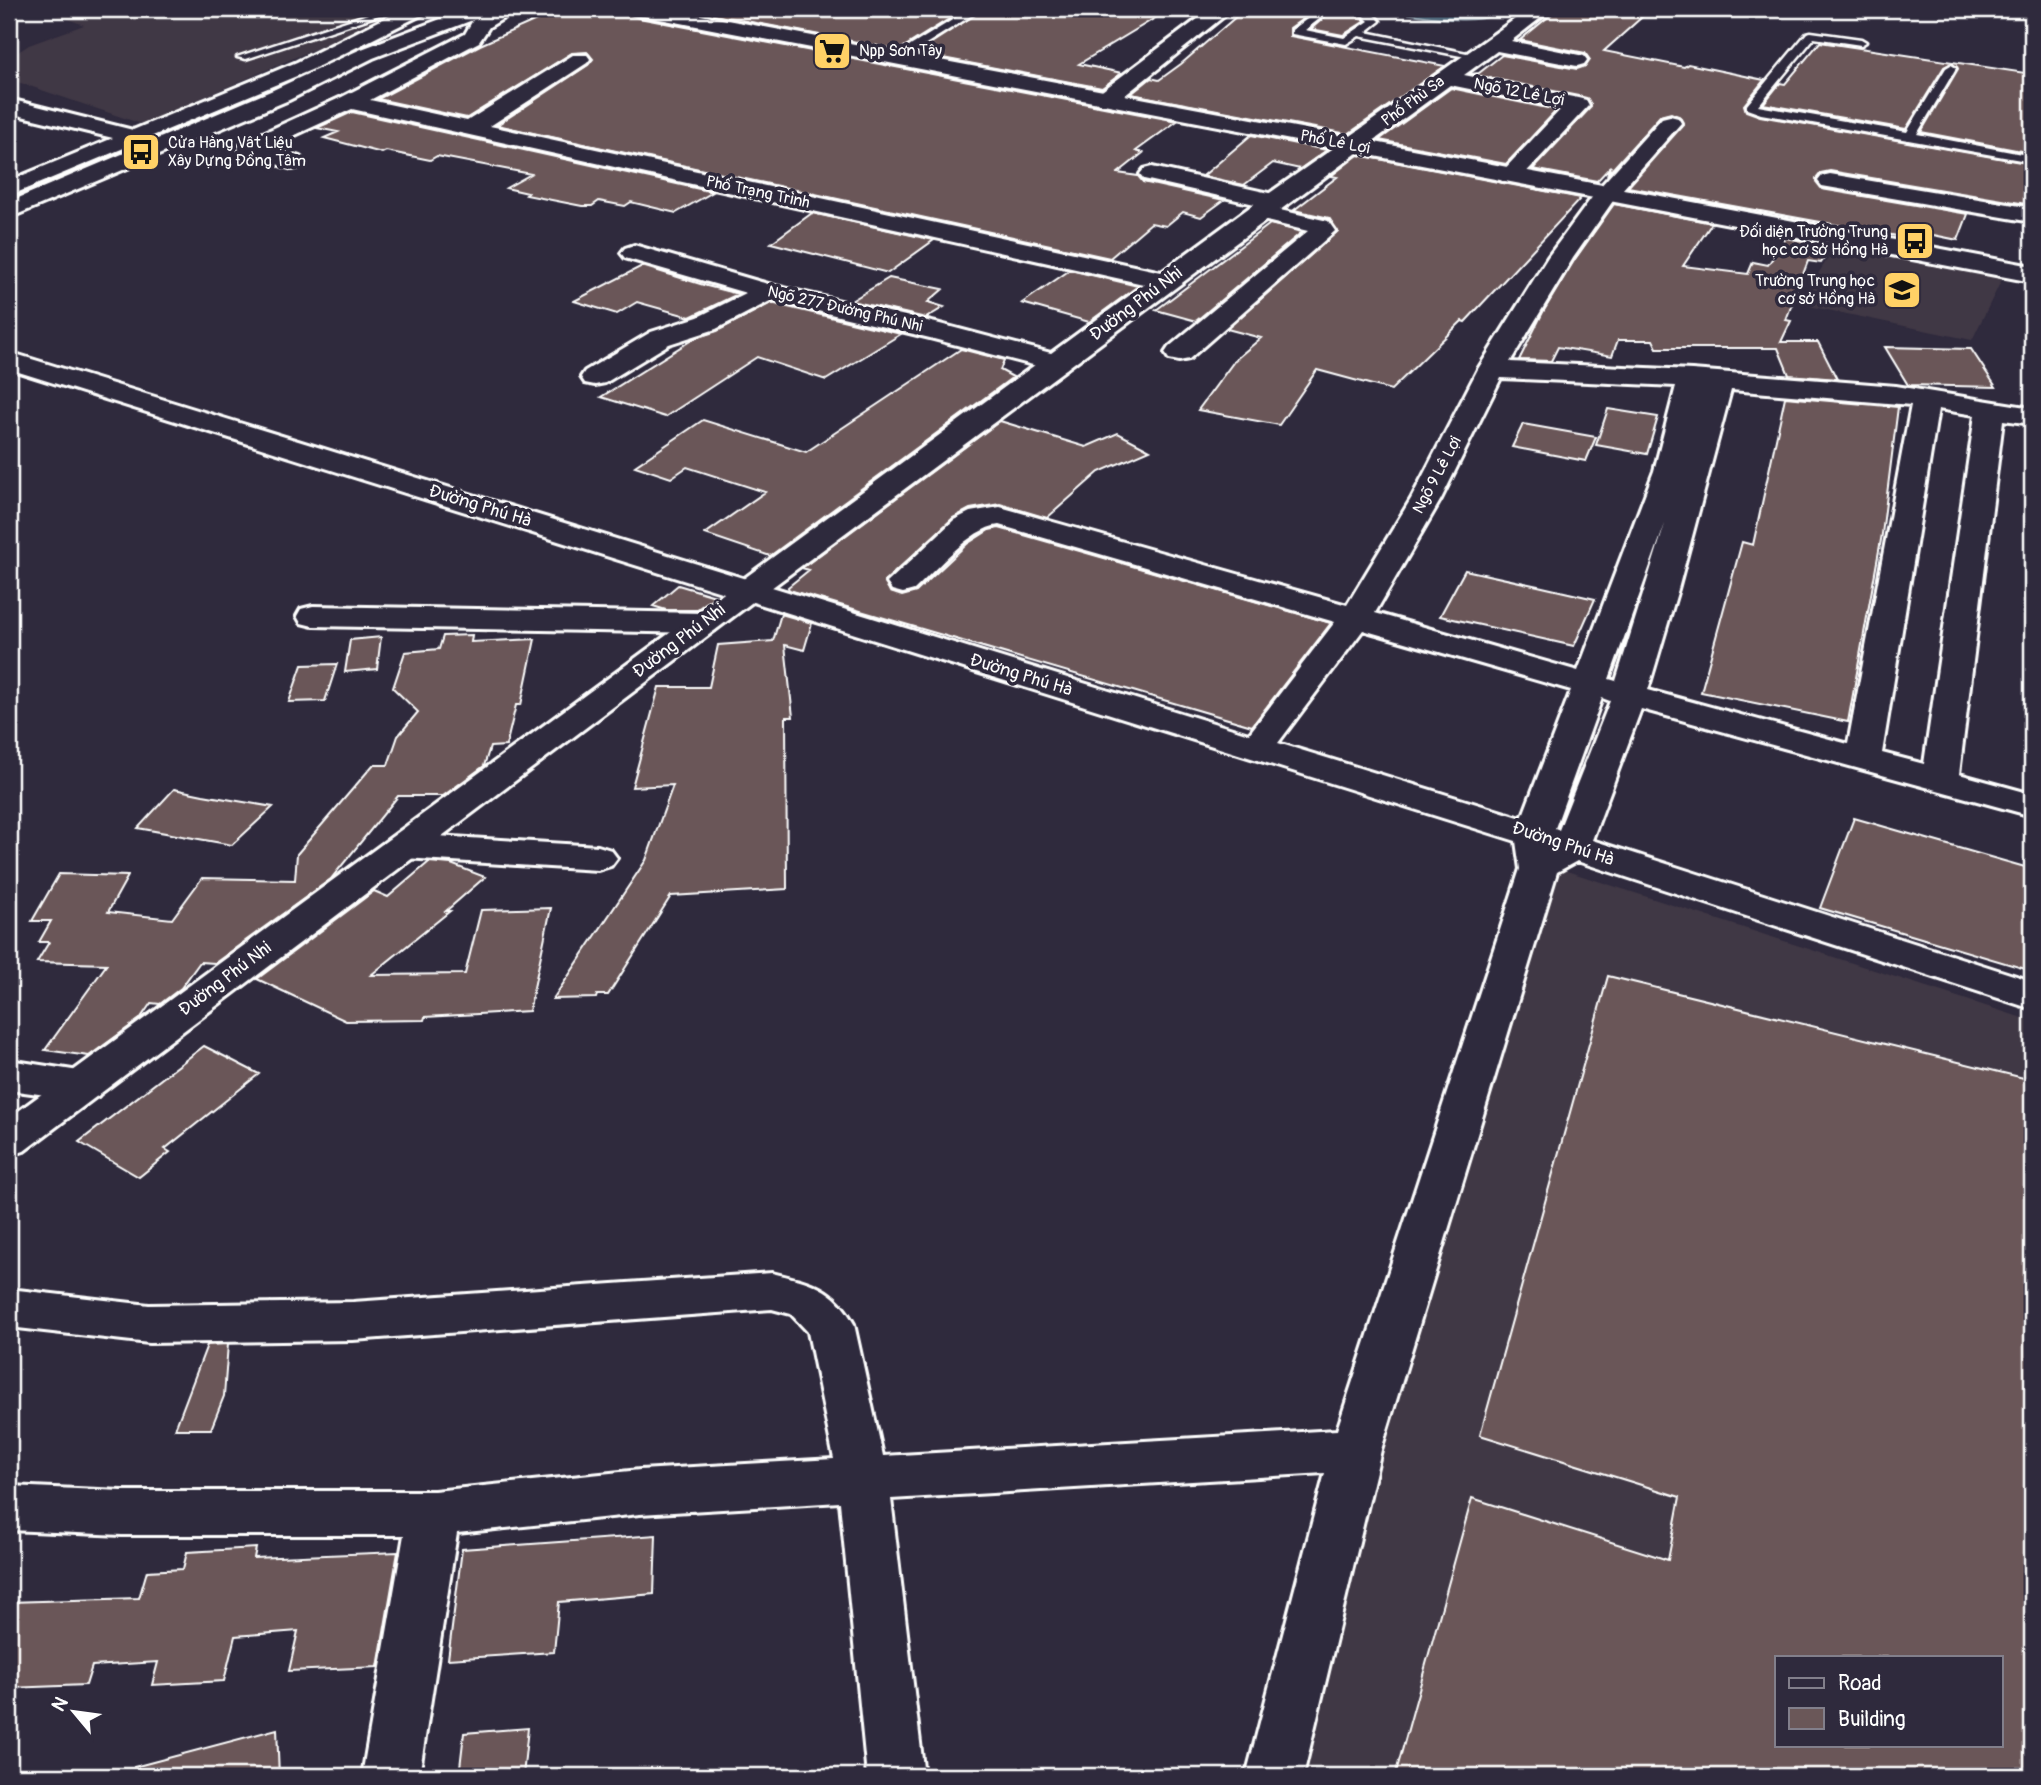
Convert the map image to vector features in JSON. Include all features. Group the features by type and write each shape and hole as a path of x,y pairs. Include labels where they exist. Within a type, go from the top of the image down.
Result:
{"street":[{"path":"9,189 304,66 418,9"},
{"path":"9,211 281,95 366,54 484,9"},
{"path":"292,162 249,148 350,102 472,38 477,34 480,24 509,9"},
{"name":"Phố Lê Lợi","path":"639,9 2032,274"},
{"path":"1106,99 1223,9"},
{"name":"Phố Phù Sa","path":"1353,145 1542,9"},
{"path":"1485,50 1577,60"},
{"path":"470,129 580,59"},
{"name":"Ngõ 12 Lê Lợi","path":"1445,78 1578,105 1510,176"},
{"name":"Phố Trạng Trình","path":"350,102 1166,281"},
{"path":"9,106 126,133 131,136 128,140"},
{"name":"Ngõ 9 Lê Lợi","path":"1256,748 1356,617 1426,499 1492,369 1562,257 1608,193 1670,123"},
{"name":"Đường Phú Nhi","path":"9,1140 1266,206 1353,145"},
{"path":"1152,174 1266,206 1319,226 1323,231 1179,353"},
{"path":"1830,181 2032,215"},
{"name":"Ngõ 277 Đường Phú Nhi","path":"634,253 768,292 936,331 1056,363"},
{"path":"595,377 660,338 707,323 768,292"},
{"name":"Đường Phú Hà","path":"9,360 1256,748 1548,850 2032,995"},
{"path":"1492,369 1706,379 1926,399 2032,416"},
{"path":"1275,1776 1356,1450 1548,850 1591,685 1669,471 1706,379"},
{"path":"1548,850 1629,695 1665,576 1706,379"},
{"path":"1863,759 1926,399"},
{"path":"1940,780 1990,409"},
{"path":"903,583 965,527 981,518 1000,516 1591,685 2032,805"},
{"path":"313,616 703,623"},
{"path":"404,846 598,858"},
{"path":"9,1075 83,1085"},
{"path":"9,1308 149,1324 353,1321 772,1291 806,1300 830,1324 863,1479 896,1776"},
{"path":"9,1507 122,1513 434,1513 640,1492 1356,1450"},
{"path":"391,1776 434,1513"}],"lane":[{"path":"242,57 392,9"},
{"path":"896,58 977,9"},
{"path":"1328,9 1296,32 1346,41 1375,21 1366,13 1343,9"},
{"path":"1358,33 1485,50"},
{"path":"1861,42 1811,35 1751,107 1761,111 2032,159"},
{"path":"1910,136 1951,68"}],"shaded area":[{"path":"41,9 407,9 142,124 9,79 9,58 29,45 84,25"},
{"name":"Trường Trung học cơ sở Hồng Hà","path":"1837,244 2003,277 1972,340 1799,304"},
{"path":"1551,866 2032,1021 2032,1776 1242,1776"}],"water":[{"path":"1383,9 1506,9 1480,19 1464,20"}],"building":[{"path":"561,9 626,9 630,15 639,18 1177,121 1136,151 1143,153 1118,173 1138,176 1143,182 1224,200 1201,217 1183,212 1166,226 1151,223 1110,258 497,125 588,65 593,59 587,52 572,53 467,118 378,99 480,45"},
{"path":"682,9 965,9 899,50"},
{"path":"984,9 1170,9 1079,64 1122,73 1102,88 916,53"},
{"path":"1245,9 1317,9 1290,28 1290,36 1445,66 1348,134 1131,94 1151,78 1159,80 1181,64"},
{"path":"1334,9 1362,17 1365,21 1343,35 1311,29"},
{"path":"1558,9 1651,9 1604,51 1684,67 1688,64 1764,80 1744,105 1746,111 1760,116 2032,164 2032,205 1830,171 1821,173 1816,179 1822,189 1968,214 1958,240 1933,235 1930,242 1628,187 1683,125 1680,117 1671,113 1660,116 1607,175 1611,166 1597,181 1533,169 1591,107 1588,99 1470,74 1479,73 1502,55 1577,69 1586,66 1590,60 1585,53 1520,40"},
{"path":"1820,42 2032,74 2032,153 1921,132 1958,69 1952,63 1944,67 1906,129 1763,104 1780,83 1785,84"},
{"path":"1451,88 1557,110 1506,164 1379,140"},
{"path":"352,112 713,192 676,213 631,202 625,206 599,201 592,206 582,206 526,195 528,193 506,188 531,174 437,156 430,160 386,151 382,153 324,138 338,132 317,128"},
{"path":"1251,135 1327,150 1300,169 1273,163 1244,185 1203,176"},
{"path":"1358,155 1581,198 1465,322 1462,321 1391,390 1317,370 1279,425 1198,410 1235,360 1261,338 1227,329 1338,231 1329,218 1294,210 1337,177 1331,176"},
{"path":"1614,204 1712,223 1683,266 1748,274 1753,262 1768,265 1786,238 1832,246 1821,263 1808,261 1786,320 1791,321 1781,342 1818,342 1837,379 1789,375 1778,348 1657,348 1653,340 1618,340 1612,356 1558,347 1551,361 1519,360 1543,312 1575,259"},
{"path":"812,213 934,240 888,273 771,243"},
{"path":"1270,224 1302,232 1196,321 1156,310"},
{"path":"642,266 738,294 690,317 637,302 617,314 574,301"},
{"path":"1070,270 1138,286 1089,322 1022,303"},
{"path":"889,278 943,289 928,302 944,307 926,318 851,301"},
{"path":"771,303 901,334 826,380 757,357 665,417 601,397 695,338 717,331"},
{"path":"1885,347 1971,349 1996,387 1908,385"},
{"path":"961,349 1004,360 1000,370 1013,377 770,556 705,534 765,492 687,467 671,478 635,466 703,420 806,452"},
{"path":"1785,397 1898,407 1882,534 1848,722 1701,692 1742,542 1753,545"},
{"path":"1608,409 1658,417 1647,454 1596,445"},
{"path":"1000,421 1086,447 1118,433 1150,450 1099,472 1047,518 1000,504 970,509 953,518 885,581 890,592 902,596 916,592 967,544 989,530 999,528 1331,623 1252,726 789,590 788,587 809,570 802,568"},
{"path":"1523,424 1596,437 1586,461 1512,447"},
{"path":"1465,570 1595,599 1574,646 1440,616"},
{"path":"678,585 715,596 696,610 666,610 653,606"},
{"path":"781,614 812,623 804,650 785,645 793,717 786,717 787,889 671,896 608,995 597,995 596,998 553,999 646,860 673,785 632,787 659,687 709,687 718,645 773,641"},
{"path":"472,635 471,642 535,639 521,705 516,705 506,746 490,747 484,766 443,796 398,796 331,879 215,963 200,962 181,988 160,1004 151,1003 140,1019 89,1056 45,1050 107,964 37,962 49,942 39,942 51,921 32,921 59,874 128,876 108,912 172,919 202,878 295,880 297,854 373,765 388,765 398,736 418,712 393,688 405,652 439,649 443,636"},
{"path":"381,637 377,669 345,672 350,640"},
{"path":"337,664 325,701 289,702 302,665"},
{"path":"174,789 273,807 232,845 138,828"},
{"path":"1854,818 2032,869 2032,971 1820,908"},
{"path":"429,862 451,864 485,877 446,911 450,911 371,975 465,974 481,910 551,908 529,1011 425,1017 424,1020 346,1021 257,979 374,891 388,897"},
{"path":"1608,976 2032,1080 2032,1776 1395,1776 1472,1498 1668,1560 1680,1497 1480,1435"},
{"path":"204,1046 259,1074 165,1149 170,1152 139,1177 79,1142"},
{"path":"228,1344 224,1396 211,1429 175,1429 207,1345"},
{"path":"656,1535 654,1594 559,1602 554,1652 448,1659 462,1549"},
{"path":"256,1548 254,1558 398,1552 378,1667 289,1671 298,1631 235,1636 224,1681 152,1685 158,1662 92,1666 86,1685 9,1688 9,1602 139,1598 147,1571 183,1569 187,1552"},
{"path":"528,1728 523,1776 459,1776 464,1733"},
{"path":"277,1729 279,1776 135,1776 134,1767"}],"place":[{"name":"Npp Sơn Tây","path":"832,51"},
{"name":"Cửa Hàng Vật Liệu Xây Dựng Đồng Tâm","path":"141,152"},
{"name":"Đối diện Trường Trung học cơ sở Hồng Hà","path":"1915,241"},
{"name":"Trường Trung học cơ sở Hồng Hà","path":"1902,290"}]}
